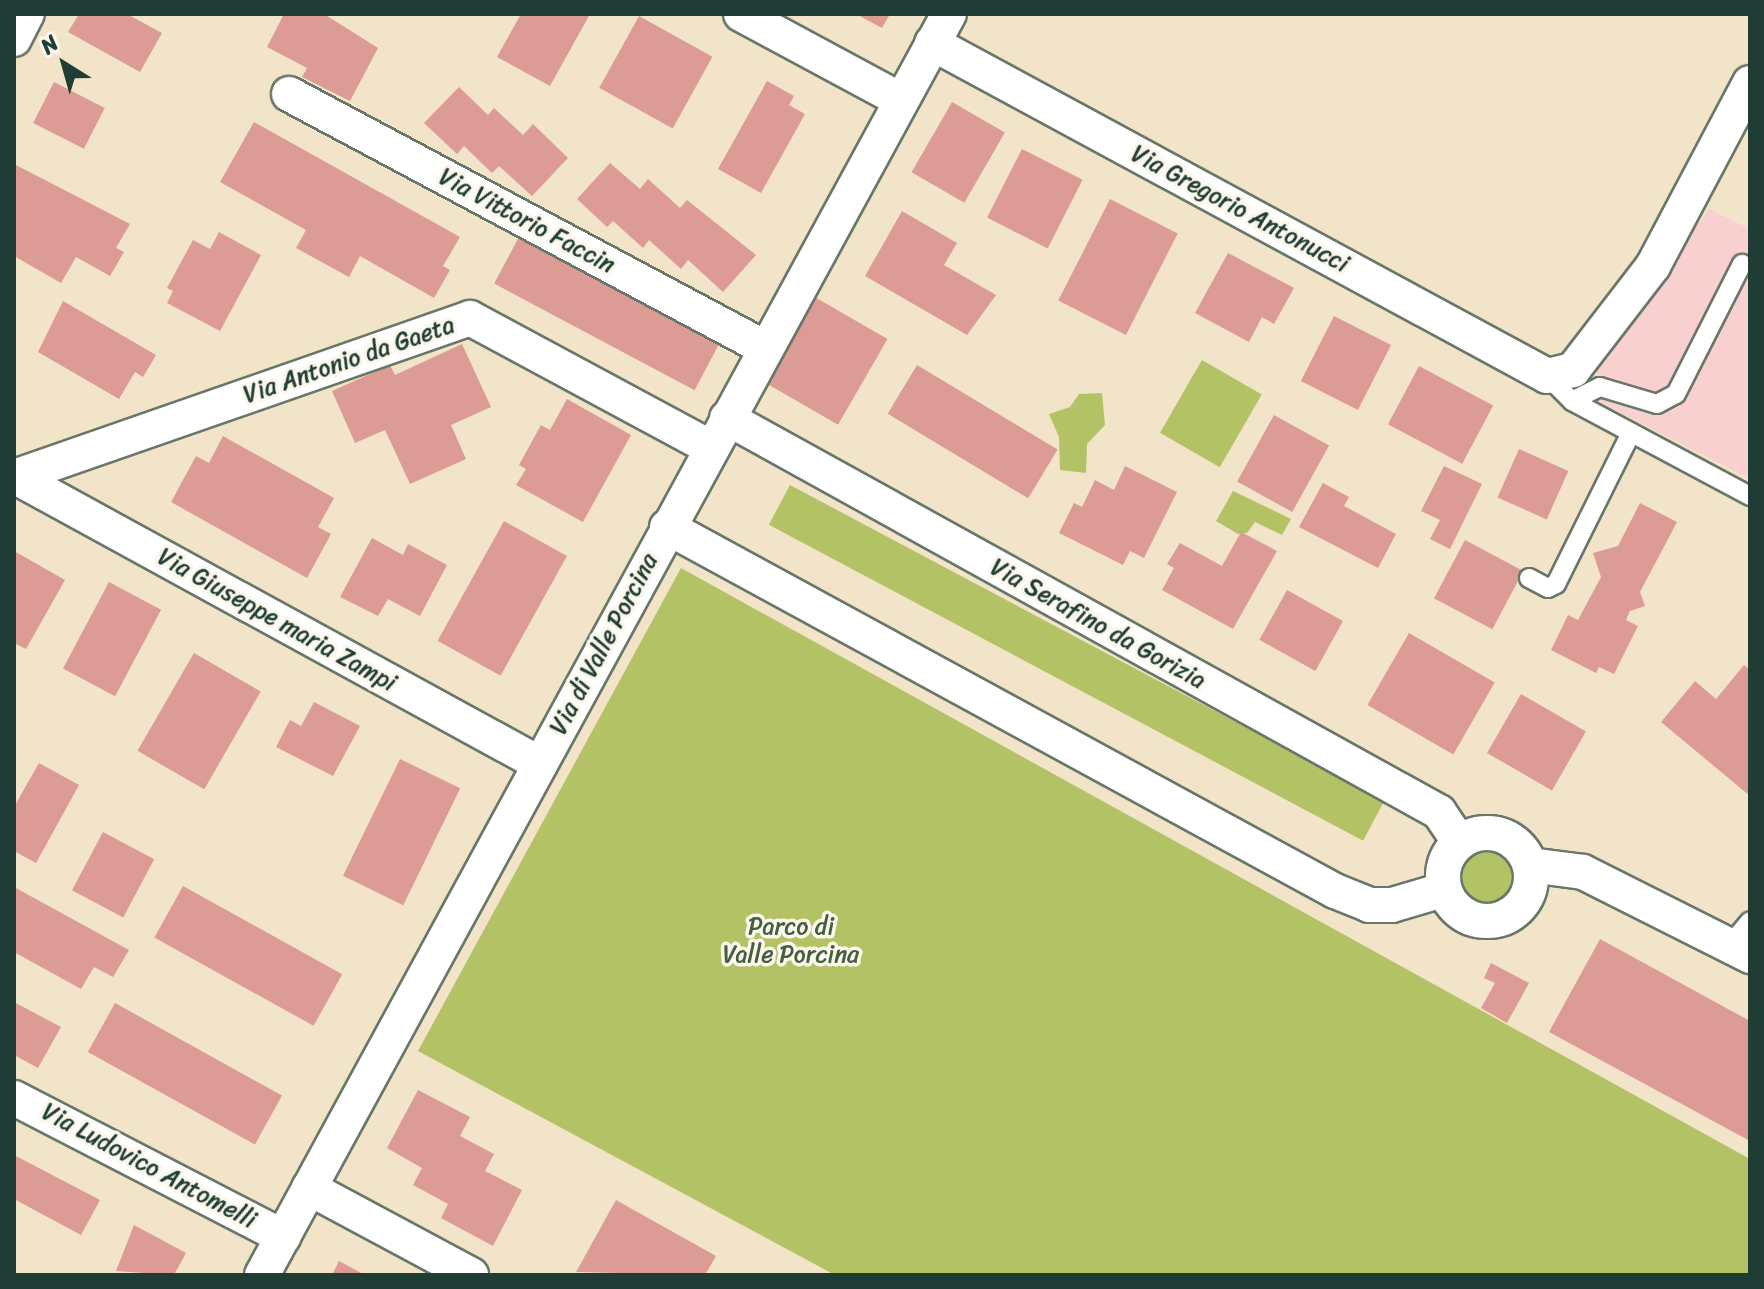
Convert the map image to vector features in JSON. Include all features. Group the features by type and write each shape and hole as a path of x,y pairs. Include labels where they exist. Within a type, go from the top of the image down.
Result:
{"street":[{"path":"14,39 27,14"},
{"path":"741,14 901,100"},
{"name":"Via di Valle Porcina","path":"262,1275 940,28"},
{"name":"Via Gregorio Antonucci","path":"940,28 1547,376"},
{"path":"1547,376 1573,370 1653,266 1750,83"},
{"name":"Via Vittorio Faccin","path":"289,94 765,348"},
{"name":"Via Antonio da Gaeta","path":"14,477 470,318 711,448"},
{"name":"Via Serafino da Gorizia","path":"727,418 1439,812 1459,842"},
{"name":"Via Giuseppe maria Zampi","path":"14,477 540,764"},
{"path":"667,527 1335,891 1369,905 1392,905 1443,890"},
{"path":"1474,834 1509,838 1530,865 1526,899 1499,920 1465,916 1443,890 1445,863 1459,842 1474,834"},
{"path":"1530,865 1583,872 1743,940"},
{"name":"Via Ludovico Antomelli","path":"14,1098 283,1237"},
{"path":"309,1188 471,1275"}],"lane":[{"path":"1572,401 1600,387 1657,404 1676,394 1742,264"},
{"path":"1547,376 1572,401 1750,496"},
{"path":"1529,578 1548,588 1556,584 1631,433"}],"shaded area":[{"path":"1709,209 1750,229 1750,479 1592,398 1598,364"}],"green space":[{"path":"1202,360 1262,394 1220,467 1160,433"},
{"path":"1102,393 1105,425 1087,444 1086,473 1060,470 1059,437 1049,414 1070,407 1079,394"},
{"path":"790,485 1384,801 1363,841 769,525"},
{"path":"1233,491 1291,519 1282,535 1255,522 1247,533 1238,534 1216,521"},
{"name":"Parco di Valle Porcina","path":"681,568 1750,1159 1750,1275 835,1275 418,1051"},
{"path":"1489,850 1508,858 1516,877 1508,896 1489,904 1470,896 1462,877 1470,858"}],"building":[{"path":"79,14 127,14 162,33 140,72 68,32"},
{"path":"284,14 324,14 378,48 350,101 302,77 307,68 267,47"},
{"path":"521,14 590,14 550,86 497,57"},
{"path":"856,14 890,14 882,28"},
{"path":"639,16 712,57 673,128 599,88"},
{"path":"767,81 794,96 789,105 805,114 761,193 718,169"},
{"path":"54,82 105,108 84,149 33,123"},
{"path":"459,87 488,115 494,108 523,135 533,124 568,158 532,196 499,166 492,173 464,146 457,154 424,123"},
{"path":"952,102 1005,132 964,203 912,172"},
{"path":"254,122 460,237 443,266 450,270 434,298 360,256 349,277 296,248 306,230 220,182"},
{"path":"1022,149 1083,180 1048,248 987,218"},
{"path":"610,163 640,189 648,179 680,208 687,200 756,255 723,292 688,260 681,269 649,240 643,248 613,221 607,227 577,199"},
{"path":"14,164 130,224 116,248 124,252 110,276 76,257 61,283 14,256"},
{"path":"1110,199 1178,234 1126,335 1058,301"},
{"path":"902,211 957,243 944,265 996,295 967,335 865,276"},
{"path":"219,232 261,255 220,331 167,303 173,291 167,288 193,240 210,249"},
{"path":"520,235 720,342 695,390 494,284"},
{"path":"1228,253 1294,288 1274,324 1262,317 1249,342 1195,313"},
{"path":"813,296 887,339 838,425 764,382"},
{"path":"63,301 156,355 143,377 135,372 119,399 38,352"},
{"path":"1334,316 1391,345 1358,410 1301,381"},
{"path":"462,344 491,407 451,425 466,459 410,484 385,430 355,443 332,391 390,365 395,375"},
{"path":"917,365 1058,449 1028,498 888,414"},
{"path":"1419,366 1493,405 1462,464 1388,424"},
{"path":"567,399 631,435 583,522 516,485 526,469 519,465 541,425 550,430"},
{"path":"1274,415 1329,446 1292,512 1237,481"},
{"path":"223,436 334,498 318,527 331,534 307,578 171,502 196,456 209,463"},
{"path":"1519,449 1568,471 1547,519 1497,497"},
{"path":"1125,466 1177,492 1144,558 1130,551 1123,565 1059,533 1074,503 1082,507 1095,480 1114,490"},
{"path":"1444,466 1482,484 1450,549 1430,539 1440,520 1421,511"},
{"path":"1323,483 1349,497 1344,506 1396,534 1378,568 1299,527"},
{"path":"1640,503 1677,522 1640,592 1645,606 1630,611 1626,620 1638,626 1614,674 1599,667 1596,673 1551,650 1568,615 1578,620 1601,577 1593,553 1618,546"},
{"path":"504,521 567,556 501,676 438,641"},
{"path":"1241,532 1277,551 1233,629 1162,590 1174,568 1167,564 1180,543 1222,566"},
{"path":"372,538 403,555 408,544 447,565 420,616 388,599 378,616 340,597"},
{"path":"1465,540 1523,571 1492,629 1434,598"},
{"path":"14,551 65,580 26,649 14,643"},
{"path":"109,582 161,610 115,696 63,669"},
{"path":"1287,590 1343,621 1315,671 1259,640"},
{"path":"1409,633 1495,682 1453,754 1368,705"},
{"path":"194,653 261,692 204,789 138,751"},
{"path":"1744,665 1750,670 1750,796 1661,722 1695,681 1716,699"},
{"path":"1521,694 1586,731 1552,790 1487,753"},
{"path":"314,702 360,726 333,776 276,747 290,720 301,726"},
{"path":"400,759 460,788 403,905 343,876"},
{"path":"39,763 79,785 36,863 14,851 14,807"},
{"path":"103,832 154,859 123,918 72,890"},
{"path":"183,886 342,974 314,1026 154,938"},
{"path":"14,887 129,950 113,977 94,967 81,989 14,952"},
{"path":"1600,939 1750,1021 1750,1141 1549,1032"},
{"path":"1491,963 1529,983 1507,1023 1481,1008 1495,983 1484,978"},
{"path":"14,1002 61,1027 38,1068 14,1055"},
{"path":"115,1003 282,1096 255,1145 88,1052"},
{"path":"418,1090 470,1117 460,1136 494,1154 485,1171 522,1190 493,1246 441,1218 448,1204 413,1185 422,1168 387,1148"},
{"path":"14,1155 100,1200 81,1235 14,1199"},
{"path":"616,1200 716,1256 705,1275 576,1272"},
{"path":"134,1225 186,1253 174,1275 116,1271"},
{"path":"339,1261 365,1275 332,1275"}]}
